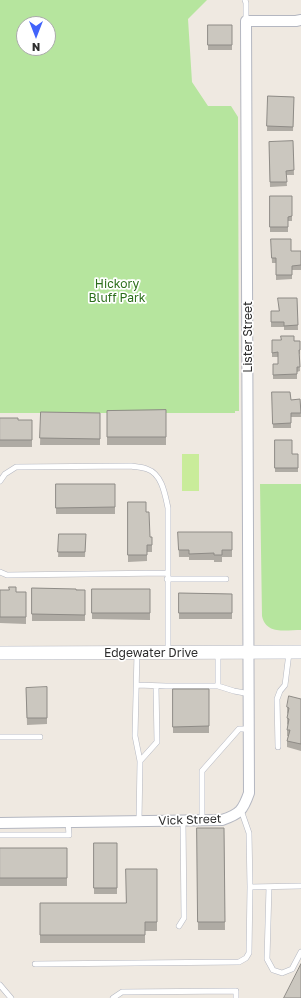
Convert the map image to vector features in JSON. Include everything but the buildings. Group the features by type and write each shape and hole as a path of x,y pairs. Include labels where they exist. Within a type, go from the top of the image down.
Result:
{"street":[{"path":"246,21 301,20"},
{"name":"Lister Street","path":"246,21 250,652"},
{"path":"241,810 245,806 249,793 250,652"},
{"name":"Edgewater Drive","path":"0,653 295,652"},
{"name":"Vick Street","path":"0,823 222,820 235,816 241,810"}],"lane":[{"path":"246,1 246,21"},
{"path":"0,481 5,474 16,467 131,466 148,469 156,474 164,491 168,508 168,653"},
{"path":"0,572 7,575 168,576 226,579"},
{"path":"218,652 218,686"},
{"path":"278,746 277,699 285,684 295,652"},
{"path":"137,653 135,736 140,761 139,821"},
{"path":"137,684 156,686 218,686 234,692 250,694"},
{"path":"140,761 157,742 156,686"},
{"path":"202,821 202,771 238,729 250,729"},
{"path":"0,737 40,737"},
{"path":"35,964 239,962 246,958 249,953 249,833 241,810"},
{"path":"179,926 184,918 183,821"},
{"path":"0,835 69,835 68,822"},
{"path":"250,888 301,886"},
{"path":"269,887 267,959 273,970 282,973 292,969 301,952"},
{"path":"0,985 11,998"},
{"path":"113,998 122,992 236,991 236,998"}],"green space":[{"name":"Hickory Bluff Park","path":"0,0 207,0 188,19 192,82 208,106 231,106 238,117 239,411 235,411 235,413 0,413"},
{"path":"182,454 199,454 199,491 182,491"},
{"path":"260,484 301,484 301,630 283,631 272,629 264,622 262,616"}]}
